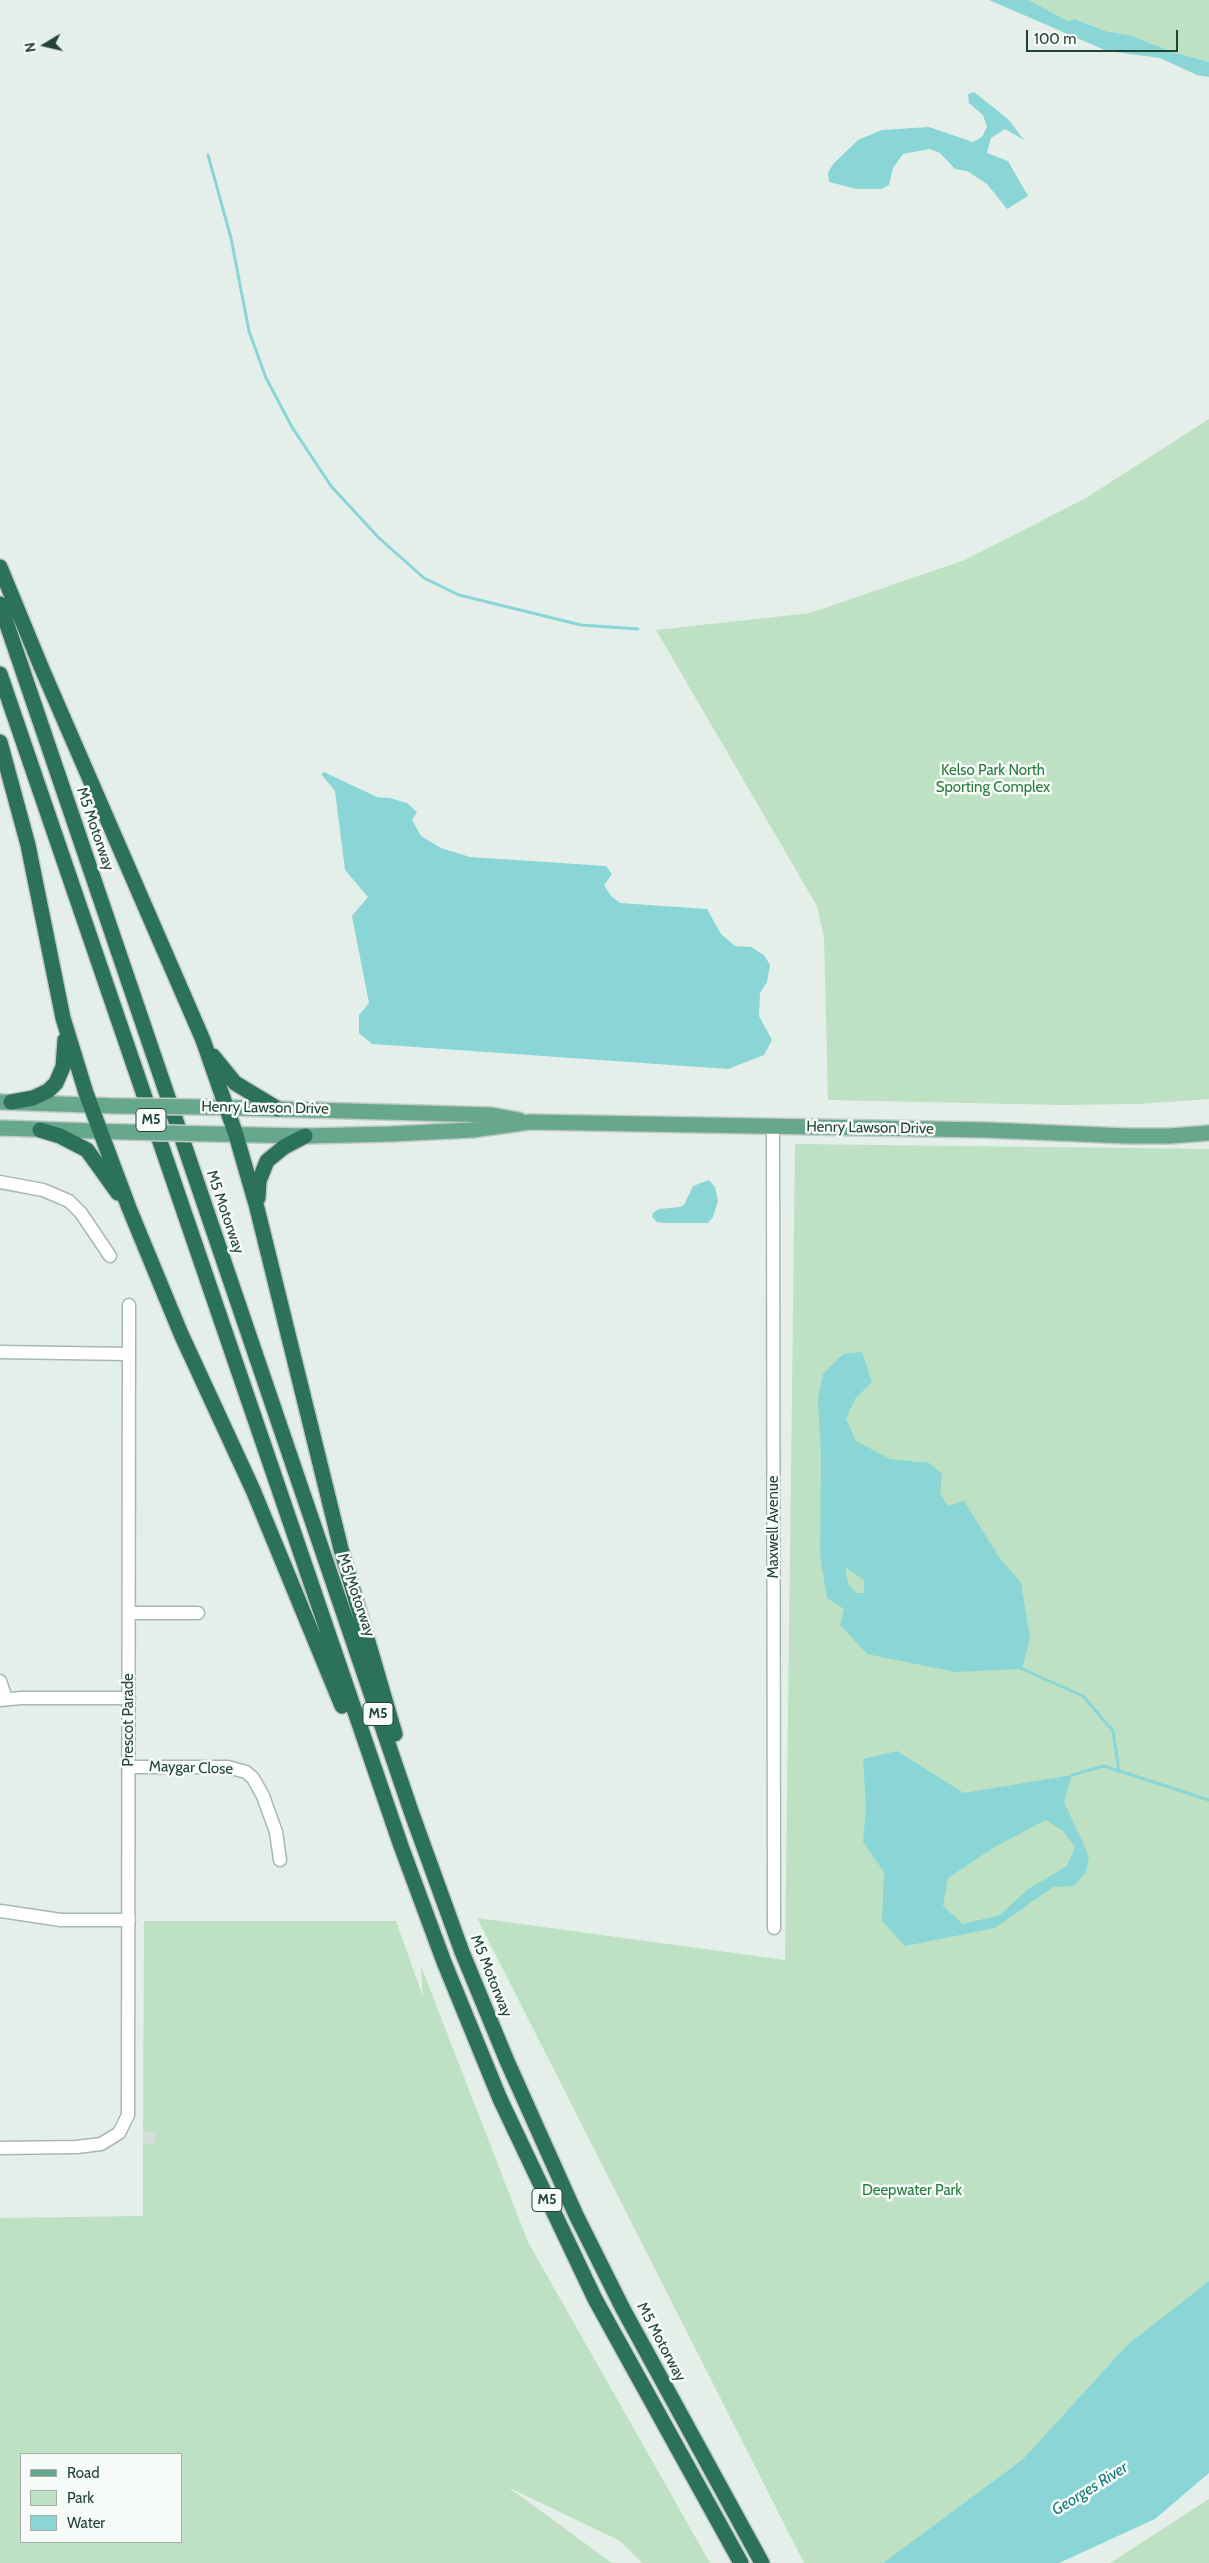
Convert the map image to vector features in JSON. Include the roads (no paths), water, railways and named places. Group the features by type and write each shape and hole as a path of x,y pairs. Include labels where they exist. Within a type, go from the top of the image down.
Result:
{"highway":[{"path":"0,566 44,674 203,1040 236,1135 257,1208 340,1549 436,1882"},
{"name":"M5 Motorway","path":"0,604 436,1882 507,2061 576,2215 623,2309 762,2563"},
{"name":"M5","path":"0,674 400,1846 444,1962 496,2090 595,2299 741,2563"},
{"path":"0,742 28,845 63,1018 101,1131 129,1208 181,1334 253,1490 400,1846"},
{"path":"5,1102 33,1098 48,1091 56,1083 63,1067 65,1045 63,1018"},
{"path":"203,1040 218,1064 235,1083 278,1109"},
{"path":"40,1130 60,1136 86,1150 129,1208"},
{"path":"257,1208 259,1181 267,1161 284,1147 304,1136"}],"main road":[{"name":"Henry Lawson Drive","path":"5,1102 492,1115 530,1122"},
{"name":"Henry Lawson Drive","path":"0,1128 304,1136 472,1130 530,1122 773,1126 1127,1136 1209,1134"}],"street":[{"name":"Maxwell Avenue","path":"773,1126 774,1928"},
{"path":"0,1182 52,1192 69,1201 81,1213 110,1256"},
{"name":"Prescot Parade","path":"0,2148 90,2146 101,2144 119,2133 128,2115 129,1305"},
{"path":"0,1352 129,1354"},
{"path":"129,1613 198,1613"},
{"path":"0,1681 3,1700 129,1698"},
{"name":"Maygar Close","path":"129,1767 228,1767 246,1772 253,1778 263,1796 276,1832 280,1860"},
{"path":"0,1911 61,1920 129,1920"}],"water":[{"path":"989,0 1029,0 1068,21 1076,19 1105,31 1129,35 1176,53 1209,62 1209,77 1197,75 1160,58 1107,51"},
{"path":"974,92 1008,119 1024,140 1005,129 991,138 987,153 1008,161 1028,196 1007,209 987,184 967,171 955,169 940,153 929,149 903,154 893,168 889,185 881,189 857,189 829,182 828,173 833,164 858,140 882,130 929,127 973,142 982,137 987,127 983,115 969,103 968,94"},
{"path":"324,772 377,797 390,798 407,803 417,812 412,820 421,836 441,848 470,857 606,866 612,874 604,885 611,896 620,903 707,909 721,934 735,946 751,947 764,955 770,965 767,982 760,993 759,1016 772,1040 764,1055 728,1069 372,1044 359,1033 359,1015 369,1003 352,916 368,897 345,870 335,791 321,774"},
{"path":"709,1180 715,1187 718,1201 713,1217 708,1223 663,1223 657,1222 652,1217 653,1213 659,1209 684,1205 693,1186"},
{"path":"862,1352 872,1382 855,1399 846,1419 856,1441 890,1459 929,1463 942,1474 940,1494 948,1506 964,1501 999,1557 1021,1583 1030,1638 1022,1669 955,1672 867,1654 840,1625 844,1609 827,1598 820,1555 821,1457 818,1398 823,1374 843,1354","holes":["845,1567 864,1580 864,1593 857,1593 848,1584"]},
{"path":"897,1751 964,1793 1072,1775 1064,1802 1089,1856 1086,1872 1074,1886 1053,1887 995,1928 905,1946 882,1921 884,1872 863,1842 866,1808 863,1759","holes":["1046,1820 1063,1831 1075,1847 1067,1866 1028,1889 1000,1915 963,1924 943,1906 948,1878 993,1848"]},
{"name":"Georges River","path":"1209,2281 1209,2473 1155,2519 1059,2563 883,2563 1023,2459 1128,2344"}],"waterway":[{"path":"208,155 231,238 249,331 266,378 292,427 331,486 379,538 424,578 459,595 581,625 638,629"},
{"path":"1022,1669 1083,1696 1113,1731 1119,1772"},
{"path":"1072,1775 1104,1766 1209,1800"}],"park label":[{"name":"Kelso Park North Sporting Complex","path":"993,780"},
{"name":"Deepwater Park","path":"912,2191"}]}
